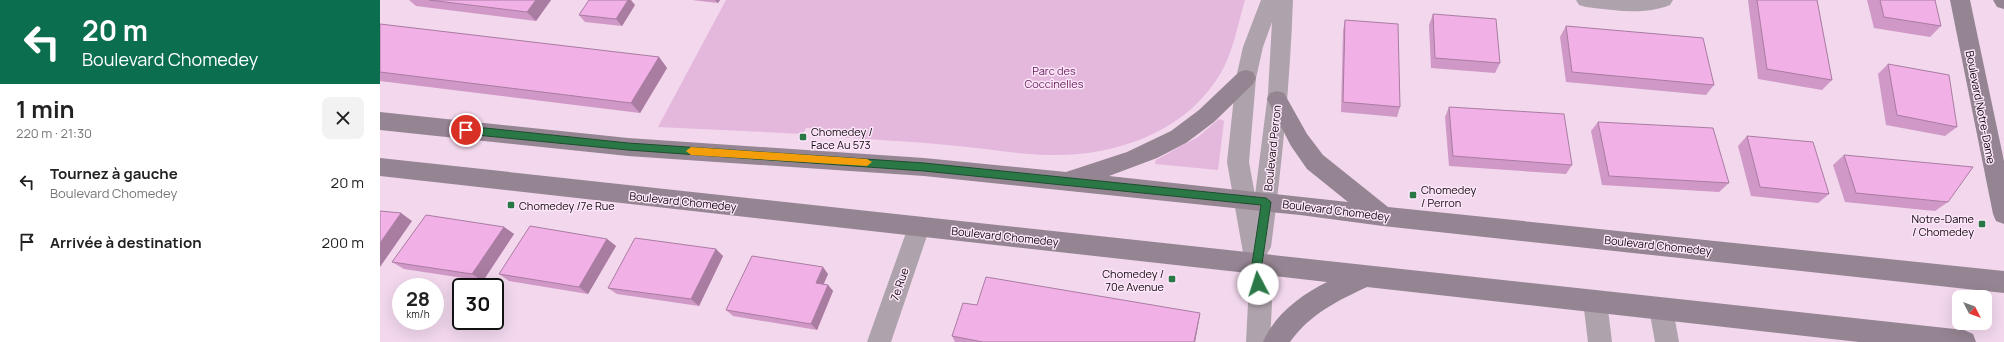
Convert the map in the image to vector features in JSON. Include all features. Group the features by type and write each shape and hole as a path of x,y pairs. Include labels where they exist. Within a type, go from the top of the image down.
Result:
{"street":[{"name":"Boulevard Perron","path":"1258,342 1260,303 1255,201 1238,162 1246,78 1253,46 1271,0"},
{"name":"Boulevard Perron","path":"1255,201 1270,174 1282,50 1283,0"},
{"path":"1586,0 1641,5 1652,4 1664,0"},
{"name":"Boulevard Notre-Dame","path":"1960,0 2004,214"},
{"path":"1066,181 1141,155 1180,136 1206,116 1246,78"},
{"path":"1277,99 1299,140 1315,162 1327,174 1382,216"},
{"name":"Boulevard Chomedey","path":"380,121 628,147 869,162 1066,181 2004,282"},
{"name":"Boulevard Chomedey","path":"380,167 1964,342"},
{"name":"7e Rue","path":"879,342 919,227"},
{"path":"1275,342 1291,321 1307,305 1322,296 1365,276"},
{"path":"1595,301 1600,342"},
{"path":"1661,309 1667,342"}],"green space":[{"name":"Parc des Coccinelles","path":"726,0 1245,0 1230,53 1221,73 1201,100 1184,115 1165,128 1145,138 1123,145 1101,151 1079,154 1042,155 962,146 821,136 823,129 806,128 803,134 658,127"},
{"path":"1219,119 1224,121 1218,170 1155,164 1156,160 1198,137"}],"building":[{"path":"429,0 536,0 527,12"},
{"path":"589,0 628,0 616,19 579,15"},
{"path":"1757,0 1817,0 1832,80 1767,69"},
{"path":"1880,0 1935,0 1941,26 1884,17"},
{"path":"1433,14 1496,19 1500,63 1435,58"},
{"path":"1345,20 1398,24 1400,107 1343,102"},
{"path":"380,24 659,57 631,103 380,72"},
{"path":"1566,26 1703,38 1714,85 1572,72"},
{"path":"1888,64 1949,75 1957,127 1897,115"},
{"path":"1449,107 1564,114 1572,165 1453,156"},
{"path":"1598,122 1713,128 1729,183 1609,176"},
{"path":"1747,136 1813,142 1829,194 1760,187"},
{"path":"1844,155 1973,167 1948,202 1856,193"},
{"path":"380,211 401,213 380,243"},
{"path":"426,215 504,227 472,274 392,262"},
{"path":"530,226 607,239 579,287 499,274"},
{"path":"635,238 716,249 691,299 608,288"},
{"path":"752,256 823,267 816,283 828,285 811,324 726,310"},
{"path":"986,277 1200,313 1194,342 983,342 952,336 963,303 977,305"}],"slow traffic":[{"path":"691,151 867,162"}],"place":[{"name":"Chomedey / Face Au 573","path":"803,137"},
{"name":"Chomedey / Perron","path":"1413,195"},
{"name":"Chomedey /7e Rue","path":"511,205"},
{"name":"Notre-Dame / Chomedey","path":"1982,224"},
{"name":"Chomedey / 70e Avenue","path":"1172,279"}],"route":[{"path":"466,130 628,147 924,167 1266,202 1257,264 1258,284"}]}
